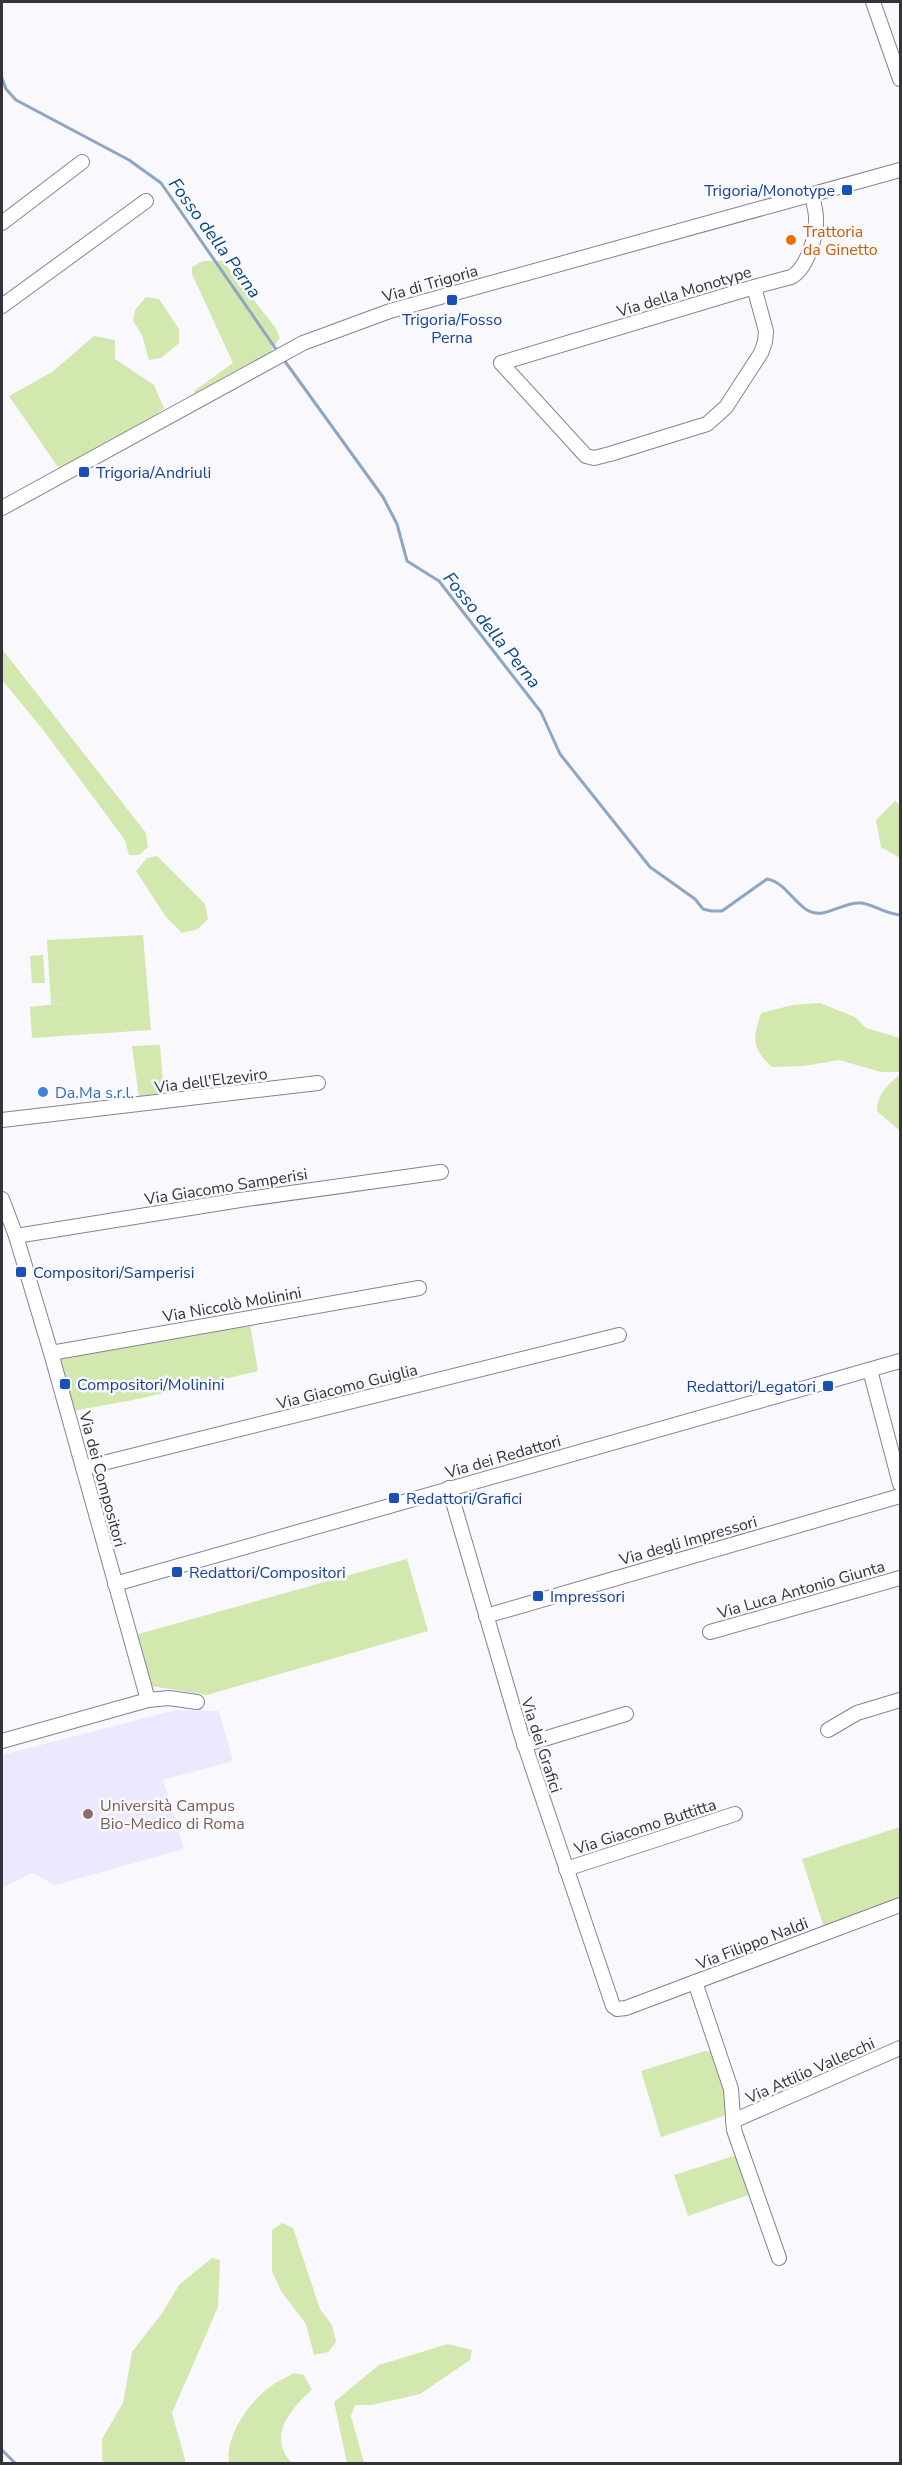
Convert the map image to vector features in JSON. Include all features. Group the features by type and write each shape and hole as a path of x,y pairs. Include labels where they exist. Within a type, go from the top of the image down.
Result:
{"street":[{"path":"873,2 900,79"},
{"path":"2,223 82,162"},
{"name":"Via di Trigoria","path":"2,508 303,343 390,311 900,170"},
{"name":"Via della Monotype","path":"754,287 766,331 765,342 763,350 726,407 707,424 610,454 594,458 586,456 501,363 754,287 793,276 803,267 816,225 812,194"},
{"path":"2,306 146,201"},
{"name":"Via dell'Elzeviro","path":"2,1120 318,1083"},
{"name":"Via Giacomo Samperisi","path":"16,1236 240,1200 441,1172"},
{"name":"Via dei Compositori","path":"2,1199 16,1236 51,1353 148,1700"},
{"name":"Via Niccolò Molinini","path":"51,1353 419,1288"},
{"name":"Via Giacomo Guiglia","path":"83,1468 619,1335"},
{"name":"Via dei Redattori","path":"115,1584 900,1361"},
{"path":"870,1370 900,1484"},
{"name":"Via dei Grafici","path":"449,1488 524,1745 610,2001 616,2008"},
{"name":"Via degli Impressori","path":"486,1616 900,1496"},
{"name":"Via Luca Antonio Giunta","path":"710,1632 900,1578"},
{"path":"2,1741 148,1700 169,1698 197,1702"},
{"path":"828,1730 857,1713 900,1700"},
{"path":"524,1745 626,1714"},
{"name":"Via Giacomo Buttitta","path":"566,1869 735,1814"},
{"name":"Via Filippo Naldi","path":"616,2008 626,2008 900,1905"},
{"path":"695,1982 731,2089 735,2133 778,2258"},
{"name":"Via Attilio Vallecchi","path":"733,2121 900,2048"}],"shaded area":[{"name":"Università Campus Bio-Medico di Roma","path":"176,1710 219,1711 233,1761 163,1780 184,1849 55,1885 32,1873 2,1888 2,1755"}],"green space":[{"path":"203,261 223,261 275,327 280,338 269,354 195,395 194,391 233,363 192,274 192,267"},
{"path":"146,297 159,299 179,329 179,343 161,358 149,360 142,335 133,321 135,310"},
{"path":"94,336 115,340 115,359 154,385 164,408 114,443 85,458 58,467 9,396 52,372"},
{"path":"2,649 146,833 148,847 139,855 129,855 125,840 44,731 2,680"},
{"path":"895,801 900,805 900,858 881,847 876,820"},
{"path":"157,856 205,904 208,919 198,929 182,933 166,917 136,871 147,858"},
{"path":"143,935 151,1030 32,1038 30,1007 64,1003 51,1004 47,940"},
{"path":"43,955 45,983 32,983 30,956"},
{"path":"820,1003 855,1017 866,1028 900,1038 900,1072 881,1072 839,1060 804,1066 772,1067 757,1048 755,1036 761,1013 793,1005"},
{"path":"160,1045 164,1094 139,1098 132,1046"},
{"path":"900,1074 899,1130 877,1111 881,1094"},
{"path":"250,1324 258,1371 138,1399 73,1411 58,1362 64,1355"},
{"path":"407,1559 428,1631 207,1695 151,1686 135,1635"},
{"path":"900,1827 900,1899 824,1928 802,1859"},
{"path":"705,2051 713,2052 729,2110 724,2116 661,2137 641,2071"},
{"path":"737,2155 751,2194 688,2216 674,2175"},
{"path":"282,2223 293,2228 320,2309 332,2325 336,2342 328,2352 314,2355 306,2324 281,2291 272,2271 272,2230"},
{"path":"212,2258 220,2260 218,2307 172,2413 186,2463 105,2463 102,2460 102,2439 123,2403 132,2352 163,2312 179,2285"},
{"path":"448,2344 472,2350 470,2360 420,2394 372,2405 355,2405 351,2416 364,2463 347,2463 334,2402 379,2365"},
{"path":"294,2373 304,2375 312,2390 296,2406 284,2424 281,2443 292,2463 229,2463 230,2443 245,2413 266,2390"}],"waterway":[{"name":"Fosso della Perna","path":"2,78 6,89 16,100 129,160 161,183 278,352"},
{"name":"Fosso della Perna","path":"284,360 383,497 397,524 407,561 439,581 541,712 560,754 650,867 695,899 703,909 711,911 722,911 767,879 783,887 802,906 814,913 861,903 900,915"},
{"path":"2,2450 16,2464"}],"place":[{"name":"Trigoria/Monotype","path":"847,190"},
{"name":"Trattoria da Ginetto","path":"791,240"},
{"name":"Trigoria/Fosso Perna","path":"452,300"},
{"name":"Trigoria/Andriuli","path":"84,472"},
{"name":"Da.Ma s.r.l.","path":"43,1092"},
{"name":"Compositori/Samperisi","path":"21,1272"},
{"name":"Compositori/Molinini","path":"65,1384"},
{"name":"Redattori/Legatori","path":"828,1386"},
{"name":"Redattori/Grafici","path":"394,1498"},
{"name":"Redattori/Compositori","path":"177,1572"},
{"name":"Impressori","path":"538,1596"},
{"name":"Università Campus Bio-Medico di Roma","path":"88,1814"}]}
